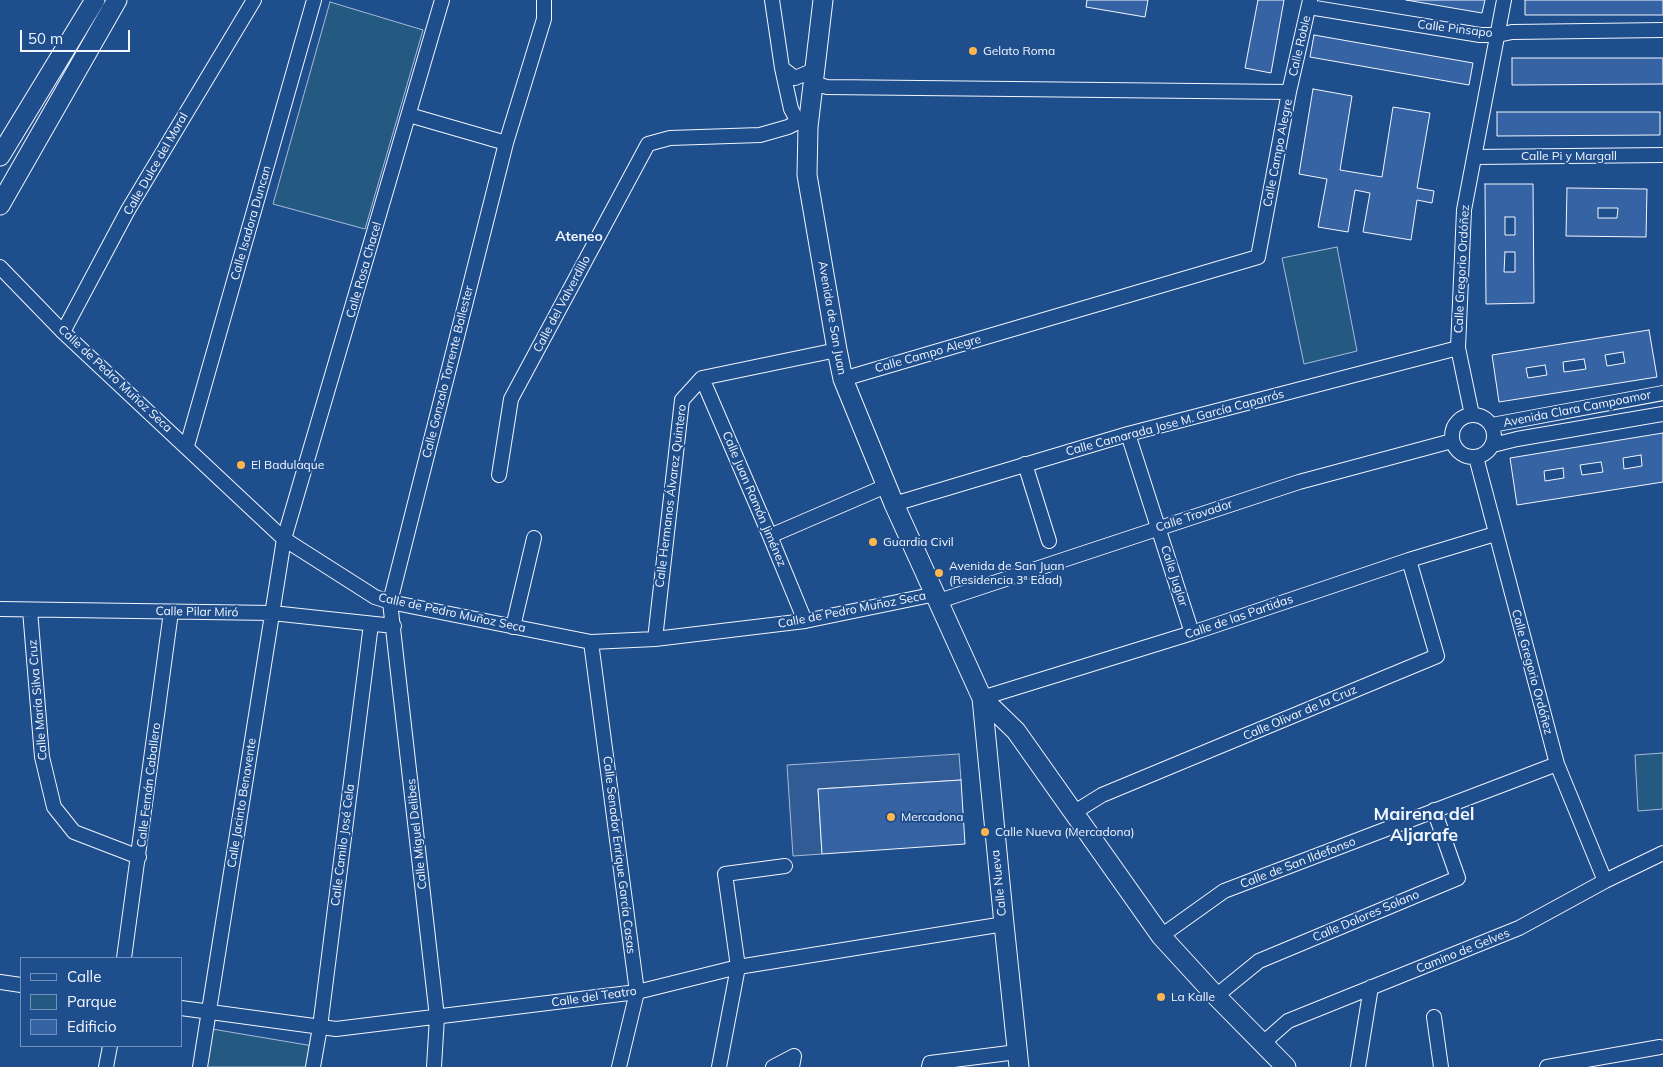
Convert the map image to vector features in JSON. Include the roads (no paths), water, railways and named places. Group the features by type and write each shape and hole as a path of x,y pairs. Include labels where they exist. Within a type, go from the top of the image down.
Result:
{"main road":[{"path":"0,156 95,0"},
{"path":"0,205 117,0"},
{"name":"Avenida de San Juan","path":"822,0 814,76 803,124 807,175 843,378 886,486 982,698"},
{"path":"982,698 1016,731 1161,936 1216,996 1286,1067"},
{"name":"Calle Nueva","path":"982,698 1018,1060"},
{"path":"986,737 997,732 1007,722"}],"street":[{"name":"Calle Dulce del Moral","path":"63,332 128,210 254,0"},
{"name":"Calle Isadora Duncan","path":"187,446 314,0"},
{"name":"Calle Rosa Chacel","path":"284,539 442,0"},
{"name":"Calle Gonzalo Torrente Ballester","path":"390,602 506,143 544,19 544,0"},
{"path":"772,0 782,68 791,109 803,124"},
{"name":"Calle Gregorio Ordóñez","path":"1472,415 1458,348 1464,210 1504,0"},
{"name":"Calle Pinsapo","path":"1309,4 1480,35 1498,35 1512,32 1663,30"},
{"name":"Calle Roble","path":"1289,92 1309,4"},
{"path":"782,68 795,78 814,76"},
{"name":"Calle Campo Alegre","path":"814,76 826,87 1289,92 1258,257 843,378"},
{"path":"409,115 506,143"},
{"name":"Calle del Valverdillo","path":"499,475 511,399 648,144 670,138 760,135 803,124"},
{"name":"Calle Pi y Margall","path":"1475,157 1663,156"},
{"name":"Calle de Pedro Muñoz Seca","path":"0,267 63,332 187,446 284,539 375,597 390,602 591,642 655,639 805,620 937,598"},
{"name":"Calle Camarada Jose M. García Caparrós","path":"894,504 1128,434 1458,348"},
{"path":"702,378 837,350"},
{"name":"Calle Juan Ramón Jiménez","path":"702,378 805,620"},
{"name":"Calle Hermanos Álvarez Quintero","path":"655,639 682,400 702,378"},
{"name":"Avenida Clara Campoamor","path":"1492,426 1663,393"},
{"name":"Avenida Clara Campoamor","path":"1493,445 1663,414"},
{"path":"1472,415 1483,417 1492,426 1494,434 1493,445 1482,455 1476,457 1464,455 1459,452 1452,440 1452,433 1459,421 1464,417 1472,415"},
{"name":"Calle Juglar","path":"1128,434 1192,633"},
{"name":"Calle Trovador","path":"937,598 1299,482 1452,440"},
{"name":"Calle Gregorio Ordóñez","path":"1476,457 1556,764 1605,881"},
{"path":"1026,464 1050,541"},
{"path":"770,536 886,486"},
{"name":"Calle de las Partidas","path":"982,698 1192,633 1409,560 1495,534"},
{"path":"514,627 534,538"},
{"name":"Calle Jacinto Benavente","path":"200,1067 284,539"},
{"name":"Calle Olivar de la Cruz","path":"1073,813 1102,795 1437,656 1409,560"},
{"name":"Calle Miguel Delibes","path":"390,602 437,1017 434,1067"},
{"name":"Calle Pilar Miró","path":"0,610 272,613 394,626"},
{"name":"Calle María Silva Cruz","path":"30,610 42,757 54,807 74,832 139,857"},
{"name":"Calle Fernán Caballero","path":"124,957 172,612"},
{"name":"Calle Camilo José Cela","path":"313,1067 320,1027 370,624"},
{"name":"Calle Senador Enrique García Casas","path":"591,642 636,992 619,1067"},
{"name":"Calle de San Ildefonso","path":"1161,936 1224,891 1556,764"},
{"name":"Calle Dolores Solano","path":"1216,996 1259,961 1458,878 1434,810"},
{"name":"Camino de Gelves","path":"1262,1044 1288,1021 1519,928 1605,881 1663,853"},
{"path":"718,1067 738,967 725,874 785,866"},
{"name":"Calle del Teatro","path":"182,1008 336,1029 636,992 738,967 1004,924"},
{"path":"0,982 20,985"},
{"path":"1358,1067 1371,987"},
{"path":"1434,1017 1441,1067"},
{"path":"106,1067 110,1047"},
{"path":"1547,1067 1660,1047"},
{"path":"773,1067 794,1056 792,1067"},
{"path":"929,1067 930,1063 1018,1060"}],"place":[{"name":"Gelato Roma","path":"973,51"},
{"name":"El Badulaque","path":"241,465"},
{"name":"Guardia Civil","path":"873,542"},
{"name":"Avenida de San Juan (Residencia 3ª Edad)","path":"939,573"},
{"name":"Mercadona","path":"891,817"},
{"name":"Calle Nueva (Mercadona)","path":"985,832"},
{"name":"La Kalle","path":"1161,997"}],"district":[{"name":"Ateneo","path":"579,237"},
{"name":"Mairena del Aljarafe","path":"1424,825"}]}
